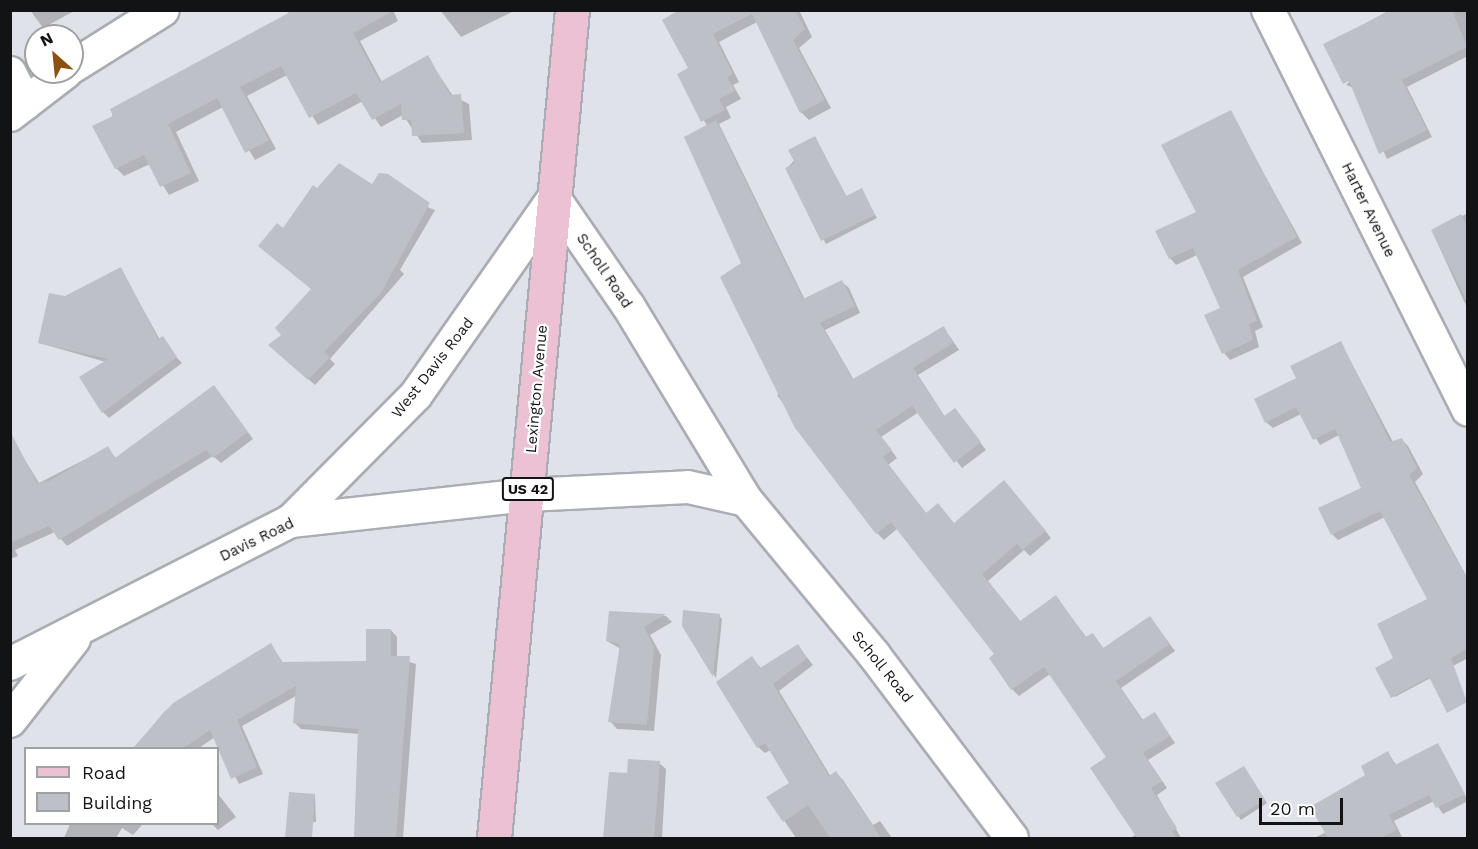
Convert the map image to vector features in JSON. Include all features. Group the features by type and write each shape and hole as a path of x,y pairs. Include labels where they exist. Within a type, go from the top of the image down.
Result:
{"main road":[{"name":"Lexington Avenue","path":"494,838 572,10"}],"street":[{"path":"84,60 164,10"},
{"name":"Harter Avenue","path":"1268,10 1459,374 1467,410"},
{"path":"10,73 18,109 50,84"},
{"name":"Scholl Road","path":"554,198 629,307 746,500 874,655 1012,838"},
{"name":"West Davis Road","path":"291,521 416,395 554,198"},
{"path":"527,495 652,485 746,500"},
{"name":"Davis Road","path":"10,664 80,631 291,521 527,495"},
{"path":"10,721 80,631"}],"building":[{"path":"294,10 395,10 353,33 380,82 428,55 450,95 461,94 464,133 412,136 411,120 402,120 401,104 372,120 356,93 309,118 281,66 240,87 269,140 245,153 217,98 168,124 191,173 160,187 144,155 115,169 92,126 113,116 110,109"},
{"path":"679,10 795,10 805,29 793,40 825,100 800,113 752,14 713,34 733,74 727,77 735,91 719,99 725,110 701,122 677,74 688,68 662,20"},
{"path":"1392,10 1452,10 1467,47 1402,80 1427,130 1379,154 1349,81 1343,84 1323,44"},
{"path":"1231,110 1297,237 1238,270 1257,321 1249,324 1253,340 1222,354 1204,315 1220,308 1193,248 1169,259 1155,231 1196,212 1161,145"},
{"path":"716,120 803,299 842,280 855,306 820,323 853,379 944,326 953,343 913,368 944,416 955,408 981,442 954,463 912,406 876,430 892,450 883,457 926,513 938,503 954,523 1004,480 1046,531 1022,550 1017,544 982,574 1020,621 1056,595 1085,637 1093,633 1103,648 1150,616 1170,644 1116,681 1142,720 1155,712 1170,736 1143,753 1162,781 1151,788 1177,828 1172,831 1176,838 1137,838 1090,768 1106,757 1044,667 1011,690 989,658 994,654 891,522 876,534 795,428 720,277 741,263 684,137"},
{"path":"815,136 846,196 862,188 875,215 821,241 785,168 795,163 788,150"},
{"path":"339,163 372,184 379,173 388,174 430,203 381,293 324,352 330,357 308,380 268,345 281,335 275,328 311,289 258,246 277,223 283,228 313,185 317,188"},
{"path":"1461,214 1467,226 1467,301 1431,230"},
{"path":"121,267 158,339 163,336 177,357 102,413 79,377 108,359 38,343 49,293 65,296"},
{"path":"1341,341 1390,442 1402,438 1417,468 1409,475 1467,578 1467,649 1451,658 1467,702 1447,713 1429,677 1391,698 1375,668 1393,658 1377,624 1427,599 1380,511 1331,535 1318,508 1361,488 1335,429 1313,440 1296,407 1265,423 1254,399 1296,378 1290,366"},
{"path":"214,385 248,432 213,458 206,450 59,540 49,526 10,543 10,431 37,483 49,481 108,446 115,458"},
{"path":"683,610 720,614 713,677 682,626"},
{"path":"609,611 666,614 644,627 654,647 647,725 608,722 620,644 606,641"},
{"path":"366,629 391,629 391,656 410,656 396,838 354,838 358,729 293,723 296,686 237,720 257,767 231,779 210,730 185,747 134,747 173,703 271,643 282,662 366,661"},
{"path":"798,644 807,658 773,684 829,776 836,771 881,838 830,838 808,805 783,822 766,797 789,783 765,743 757,748 716,682 752,656 760,668"},
{"path":"1438,743 1465,794 1436,808 1429,795 1389,815 1397,830 1381,838 1328,838 1310,807 1365,775 1361,766 1388,751 1395,765"},
{"path":"628,759 660,761 654,838 603,838 609,772 627,773"},
{"path":"1244,766 1265,800 1237,817 1215,783"},
{"path":"289,792 315,794 312,838 285,838"}]}
